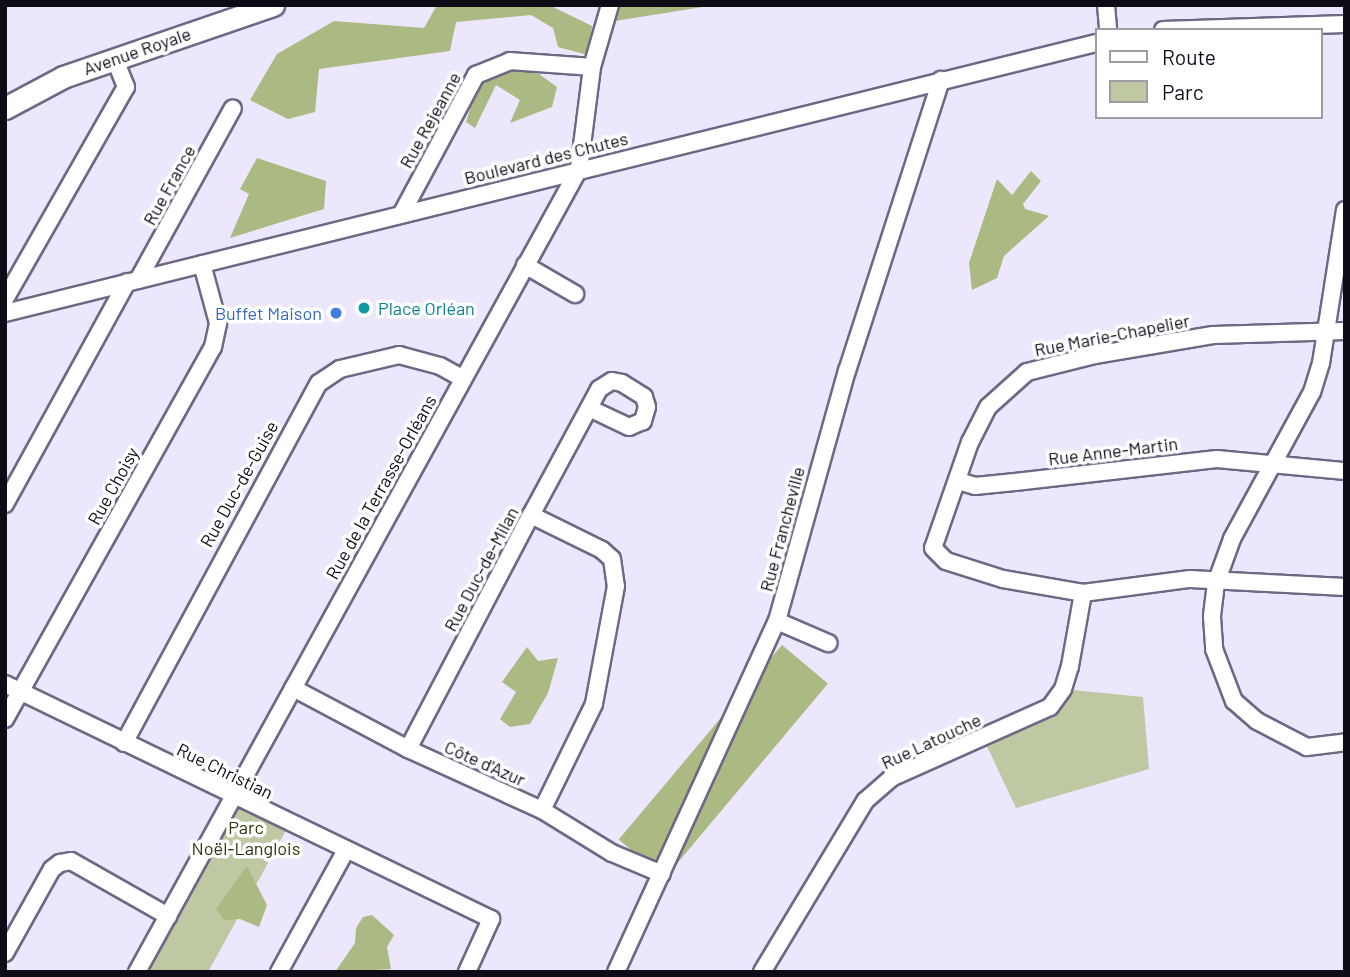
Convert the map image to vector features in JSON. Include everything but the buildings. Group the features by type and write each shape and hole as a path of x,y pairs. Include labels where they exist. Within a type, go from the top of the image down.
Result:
{"main road":[{"name":"Avenue Royale","path":"5,108 63,77 271,6"}],"street":[{"name":"Rue de la Terrasse-Orléans","path":"137,972 579,169 592,67 610,5"},
{"path":"1106,5 1108,28"},
{"path":"1224,28 1345,24"},
{"name":"Boulevard des Chutes","path":"5,313 1094,43"},
{"path":"5,299 126,87 114,58"},
{"name":"Rue Rejeanne","path":"402,213 476,75 510,61 592,67"},
{"name":"Rue Francheville","path":"616,972 777,621 847,370 941,80"},
{"name":"Rue France","path":"5,504 233,108"},
{"path":"1345,210 1327,333 1311,391 1274,464 1240,522 1219,583 1212,617 1214,649 1234,701 1257,721 1307,747 1345,742"},
{"name":"Rue Choisy","path":"5,719 213,347 218,323 202,264"},
{"path":"525,265 575,294"},
{"name":"Rue Marie-Chapelier","path":"1345,331 1213,335 1067,360 1027,372 988,407 970,442 933,548 946,561 1003,579 1083,593 1153,581 1345,587"},
{"name":"Rue Duc-de-Guise","path":"124,743 319,383 340,369 399,355 440,366 462,378"},
{"name":"Rue Duc-de-Milan","path":"408,749 589,408"},
{"name":"Rue Anne-Martin","path":"958,481 975,486 1217,459 1345,471"},
{"path":"531,515 602,550 612,559 616,586 594,704 542,810"},
{"name":"Rue Latouche","path":"762,972 865,801 891,778 1050,707 1063,689 1070,666 1083,593"},
{"path":"777,621 828,643"},
{"name":"Rue Christian","path":"5,684 232,796 492,919 467,972"},
{"name":"Côte d'Azur","path":"293,688 408,749 542,810 612,853 662,874"},
{"path":"279,972 346,850"},
{"path":"5,953 52,869 60,863 71,861 168,916"}],"green space":[{"path":"437,5 549,5 592,26 588,55 558,47 553,28 531,15 456,22 450,51 319,69 315,112 288,119 250,100 277,54 334,21 424,28"},
{"path":"620,5 715,5 615,21"},
{"path":"510,67 539,74 557,87 552,107 510,123 520,100 496,85 475,128 466,122 478,83"},
{"path":"257,158 326,181 324,209 230,238 249,194 240,189"},
{"path":"1031,171 1041,181 1023,204 1025,209 1049,216 1004,256 997,278 972,290 969,263 997,179 1012,195"},
{"path":"782,645 828,684 665,878 619,840"},
{"path":"527,647 538,661 558,658 548,693 530,724 510,727 500,719 516,692 502,682"},
{"path":"1063,689 1143,697 1149,769 1016,808 983,738 1028,718"},
{"name":"Parc Noël-Langlois","path":"232,796 290,823 208,972 137,972"},
{"path":"247,866 267,905 259,927 240,919 224,920 216,909"},
{"path":"372,915 394,935 387,947 391,969 335,972 355,943 356,928 363,917"}],"place":[{"name":"Place Orléan","path":"364,308"},
{"name":"Buffet Maison","path":"336,313"}]}
